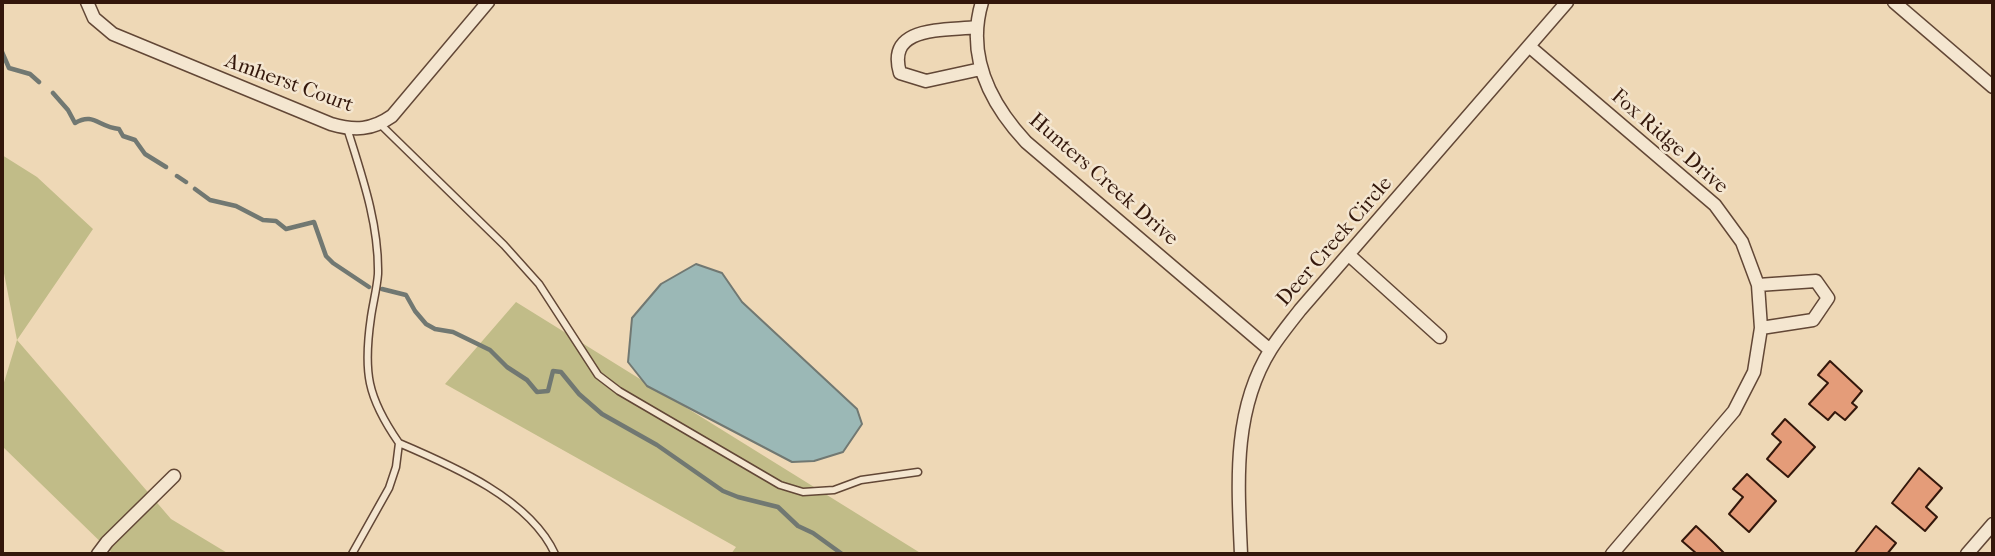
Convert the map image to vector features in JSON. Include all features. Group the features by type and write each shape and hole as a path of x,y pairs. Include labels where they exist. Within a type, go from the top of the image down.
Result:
{"street":[{"name":"Amherst Court","path":"88,2 94,18 113,34 230,84 346,128 369,128 380,124"},
{"path":"380,124 392,116 488,2"},
{"name":"Hunters Creek Drive","path":"982,2 977,27 977,56 987,88 1007,121 1026,142 1270,350"},
{"name":"Deer Creek Circle","path":"1241,554 1238,476 1241,426 1253,388 1270,350 1300,310 1567,2"},
{"path":"1894,2 1993,87"},
{"path":"977,27 914,35 900,44 896,59 900,73 926,81 981,69"},
{"name":"Fox Ridge Drive","path":"1530,47 1715,205 1742,242 1758,285 1761,328 1754,372 1734,411 1612,554"},
{"path":"1349,255 1440,337"},
{"path":"1758,285 1816,281 1828,298 1813,320 1761,328"},
{"path":"98,554 174,477"},
{"path":"1967,554 1993,524"}],"lane":[{"path":"380,124 504,245 539,284 598,375 619,391 780,485 803,492 834,490 860,481 918,472"},
{"path":"346,128 366,186 376,238 378,276 368,344 367,374 386,423 400,443 446,463 488,487 522,513 547,537 555,554"},
{"path":"352,554 389,488 400,443"}],"shaded area":[{"path":"2,155 37,177 93,229 17,340 2,263"},
{"path":"516,302 922,554 731,554 736,547 445,384"},
{"path":"17,340 171,519 229,554 113,554 2,446 2,389"}],"water":[{"path":"696,264 722,273 742,302 857,409 862,424 843,452 814,461 792,462 647,386 628,362 632,318 661,284"}],"building":[{"path":"1830,361 1862,391 1852,403 1857,407 1845,420 1835,412 1828,420 1809,404 1828,383 1818,375"},
{"path":"1785,419 1815,447 1788,477 1767,459 1781,442 1772,434"},
{"path":"1919,468 1942,488 1926,507 1937,517 1925,531 1892,503"},
{"path":"1747,474 1776,501 1749,532 1729,514 1743,497 1733,489"},
{"path":"1696,526 1725,554 1697,554 1682,541"},
{"path":"1876,526 1896,543 1887,554 1854,554"}],"waterway":[{"path":"2,52 9,68 30,74 39,82"},
{"path":"53,93 75,123 87,119 119,129 123,136 135,140 145,154 166,167"},
{"path":"177,176 186,182"},
{"path":"195,189 210,200 236,206 263,220 276,221 286,229 314,222 326,256 369,287"},
{"path":"382,289 406,295 426,324 435,329 453,332 490,350 507,367 527,380 537,392 548,391 553,371 561,372 579,394 602,414 657,445 723,491 778,507 798,526 813,533 842,554"}]}
